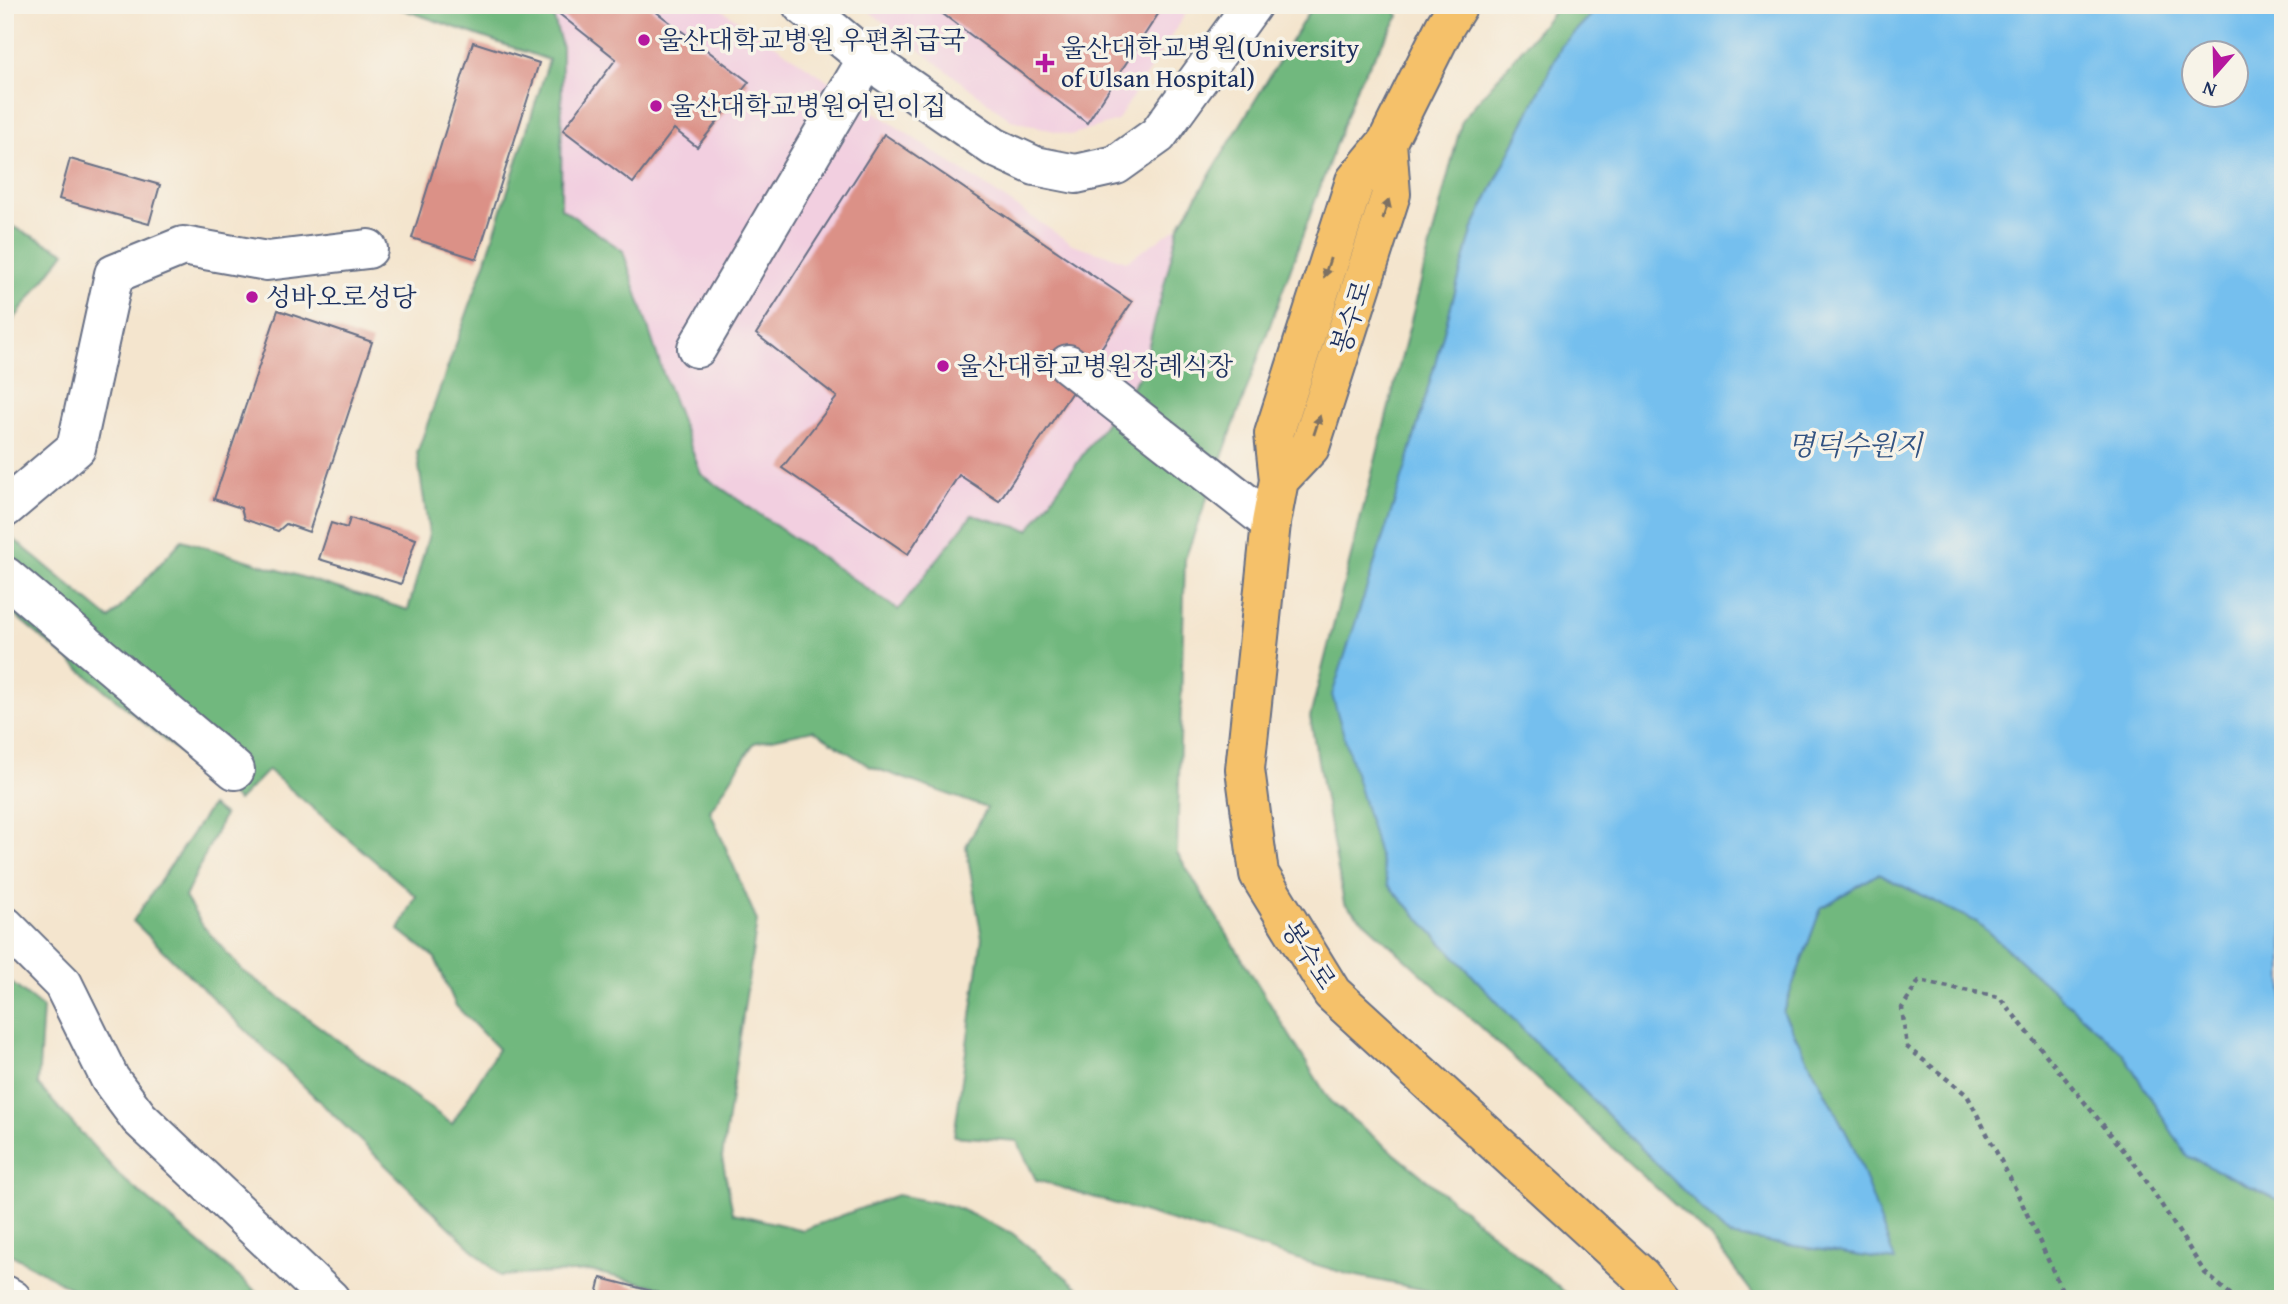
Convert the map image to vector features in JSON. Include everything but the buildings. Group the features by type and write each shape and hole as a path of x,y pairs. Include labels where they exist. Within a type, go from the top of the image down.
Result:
{"main road":[{"name":"봉수로","path":"1446,12 1387,142 1355,181 1274,434 1279,480 1270,523 1245,769 1259,874 1332,993 1641,1276 1658,1299"}],"street":[{"path":"802,5 867,59 995,147 1035,166 1076,174 1116,164 1158,135 1252,5"},
{"path":"697,348 867,59"},
{"path":"5,508 76,447 114,274 183,246 267,261 368,249"},
{"path":"1068,364 1270,523"},
{"path":"5,576 235,770"},
{"path":"5,926 63,984 110,1079 139,1118 330,1299"},
{"path":"5,1295 12,1299"}],"path":[{"path":"2066,1299 2015,1188 1967,1096 1907,1047 1902,1008 1919,981 1999,997 2138,1168 2205,1273 2236,1299"}],"shaded area":[{"path":"550,5 715,5 1072,244 1127,261 1179,226 1142,372 1029,530 972,515 898,611 701,474 663,373 623,251 561,208 562,47"},
{"name":"울산대학교병원(University of Ulsan Hospital)","path":"861,5 1191,5 1117,121 1070,135 1011,120"}],"green space":[{"path":"390,5 550,5 562,47 561,208 623,251 663,373 701,474 898,610 972,515 1029,530 1142,372 1179,226 1313,5 1391,5 1399,16 1358,83 1185,559 1177,853 1330,1101 1573,1299 1469,1299 1347,1274 1036,1180 1017,1141 954,1136 982,938 966,846 987,808 869,766 813,730 754,743 710,811 757,921 722,1158 733,1213 803,1230 897,1195 953,1206 1012,1233 1092,1299 711,1299 590,1271 500,1276 133,921 211,806 224,815 185,897 203,926 242,970 452,1124 498,1049 456,1006 435,958 399,930 416,896 268,770 238,801 5,607 5,532 110,619 182,540 408,610 429,534 417,453 485,263 549,60"},
{"path":"1559,5 1601,5 1562,45 1473,228 1408,460 1388,885 1529,1036 1729,1236 1894,1261 1853,1146 1783,1012 1821,908 1878,874 1977,922 2122,1052 2187,1156 2283,1202 2283,1299 1757,1299 1710,1237 1344,903 1310,717 1462,120"},
{"path":"5,223 65,252 5,331"},
{"path":"5,978 43,1008 38,1085 120,1176 265,1299 90,1299 5,1251"}],"water":[{"name":"명덕수원지","path":"1601,5 2283,5 2283,1202 2187,1156 2122,1052 1977,922 1878,874 1821,908 1783,1012 1853,1146 1895,1261 1729,1236 1529,1036 1388,885 1332,695 1408,460 1473,228 1562,45"}],"place":[{"name":"울산대학교병원 우편취급국","path":"644,40"},
{"name":"울산대학교병원(University of Ulsan Hospital)","path":"1045,63"},
{"name":"울산대학교병원어린이집","path":"656,106"},
{"name":"성바오로성당","path":"252,297"},
{"name":"울산대학교병원장례식장","path":"943,366"}]}
